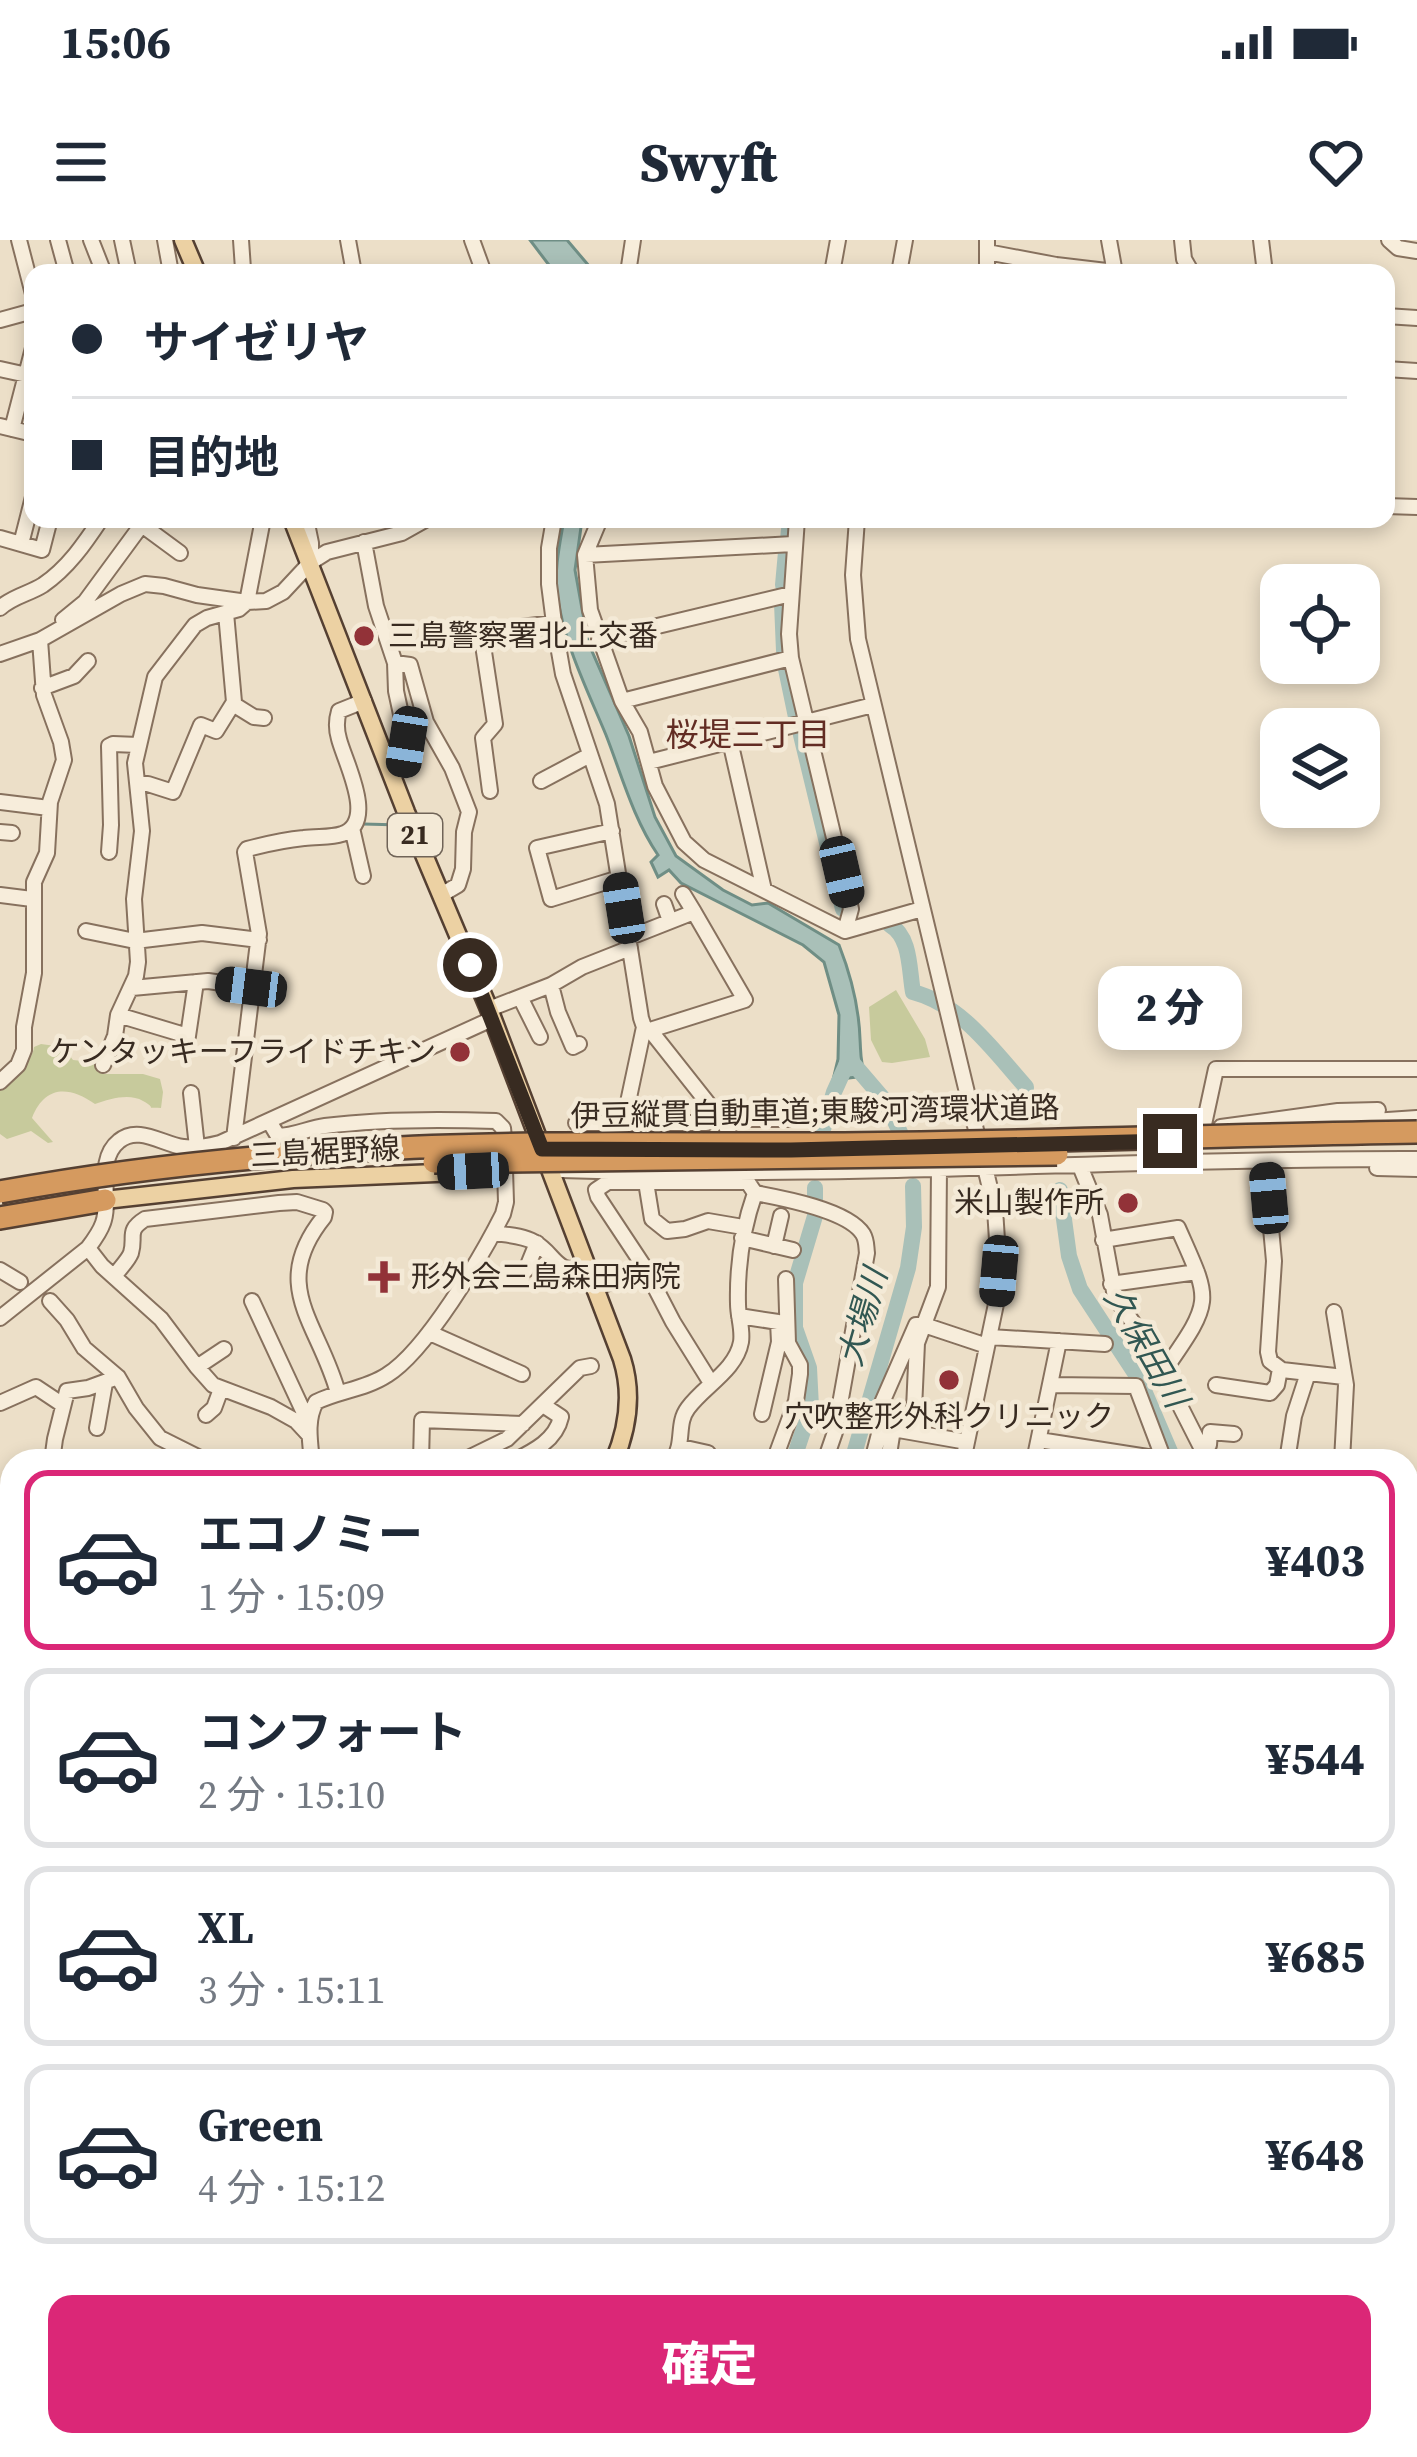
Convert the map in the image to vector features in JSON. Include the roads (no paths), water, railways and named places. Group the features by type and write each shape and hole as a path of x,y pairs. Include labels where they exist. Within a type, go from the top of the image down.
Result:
{"highway":[{"name":"伊豆縦貫自動車道;東駿河湾環状道路","path":"0,1188 228,1160 364,1150 1417,1132"},
{"name":"伊豆縦貫自動車道;東駿河湾環状道路","path":"0,1204 165,1180 346,1164 1408,1152"},
{"path":"0,1188 105,1188"},
{"path":"0,1218 105,1188"}],"main road":[{"name":"21","path":"296,528 622,1359 628,1388 627,1420 618,1449"},
{"name":"三島裾野線","path":"105,1188 227,1157 364,1148 542,1149"},
{"name":"三島裾野線","path":"105,1188 550,1170"}],"street":[{"path":"1389,240 1398,248 1417,250"},
{"path":"987,246 1041,264"},
{"path":"6,428 24,380"},
{"path":"21,544 25,528"},
{"path":"0,538 42,550 48,528"},
{"path":"0,608 44,584 83,549 96,528"},
{"path":"0,1082 18,1065 24,1050 34,973 34,882 49,844 49,808 64,753 43,688 46,637 86,602 140,528"},
{"path":"151,528 180,554"},
{"path":"103,1065 138,962 134,899 142,831 136,763 158,670 195,625 247,602 261,528"},
{"path":"308,528 310,562"},
{"path":"0,654 46,637 145,584 247,602 266,601 284,592 310,562 327,552 411,528"},
{"path":"552,528 549,584 563,674 607,804 647,1029 735,1148 748,1182 738,1264 742,1333 737,1355 688,1407 678,1449"},
{"path":"596,528 585,555 587,596 599,640 622,701 640,732 655,786 683,842 704,860 845,931 922,908"},
{"path":"796,528 791,658 851,909 845,931"},
{"path":"856,528 855,614 873,705 994,1209 999,1271 966,1449"},
{"path":"364,542 376,606 395,663 407,742 403,767 392,776"},
{"path":"585,555 793,544"},
{"path":"599,640 791,594"},
{"path":"138,784 172,792 201,725 216,731 233,704 226,613"},
{"path":"508,781 489,788 483,738 495,724 481,632 554,623"},
{"path":"622,701 791,658"},
{"path":"43,688 74,676 88,661"},
{"path":"395,663 410,665 426,722 452,768 469,812 464,869 458,885 441,895"},
{"path":"363,876 352,828 358,799 336,718 338,711 364,701"},
{"path":"233,704 254,722"},
{"path":"649,762 873,705"},
{"path":"730,741 764,890"},
{"path":"109,852 110,746 138,745"},
{"path":"541,781 590,755"},
{"path":"0,802 49,808"},
{"path":"234,1138 259,940 245,852 287,840 344,834 352,828"},
{"path":"612,831 536,848 551,899 619,878"},
{"path":"232,891 251,890"},
{"path":"647,1029 745,1000 682,894"},
{"path":"0,895 32,899"},
{"path":"664,904 670,922"},
{"path":"0,1318 88,1248 105,1217 108,1158 115,1144 133,1134 197,1148 234,1138 694,912"},
{"path":"86,931 135,941 202,933 259,940"},
{"path":"132,988 196,982 251,987"},
{"path":"118,1015 188,1036 196,982"},
{"path":"551,986 574,1047 579,1044"},
{"path":"520,997 540,1036"},
{"path":"602,1150 617,1122 647,1029"},
{"path":"1203,1129 1216,1069 1417,1069"},
{"path":"191,1093 197,1148"},
{"path":"1170,1141 1203,1129 1337,1111 1417,1114"},
{"path":"542,1149 791,1150 1170,1141 1417,1114"},
{"path":"576,1123 795,1119"},
{"path":"269,1121 278,1136 321,1126 496,1121 503,1128 505,1148"},
{"path":"663,1123 663,1150"},
{"path":"363,1124 364,1148"},
{"path":"550,1170 748,1182 939,1168 1265,1162 1408,1152 1417,1159"},
{"path":"1265,1162 1417,1169"},
{"path":"1265,1162 1274,1261 1270,1361 1280,1369 1344,1377"},
{"path":"1080,1166 1100,1215 1115,1297 1157,1357 1168,1365 1174,1394 1202,1449"},
{"path":"913,1431 916,1343 938,1287 939,1168"},
{"path":"309,1435 316,1402 388,1375 430,1333 494,1233 506,1202 505,1170"},
{"path":"700,1177 608,1182 596,1190 711,1383"},
{"path":"646,1182 652,1219 667,1231 708,1221 793,1250"},
{"path":"748,1182 828,1212 861,1231 866,1240 829,1449"},
{"path":"114,1277 130,1252 136,1223 145,1219 297,1202 322,1210 324,1217 302,1251 297,1282 338,1394"},
{"path":"774,1246 781,1216"},
{"path":"624,1234 652,1219"},
{"path":"1103,1240 1178,1228 1197,1272 1203,1310 1168,1365"},
{"path":"494,1233 538,1243 565,1269 585,1266"},
{"path":"526,1270 538,1243"},
{"path":"88,1248 161,1319 213,1385 272,1407 309,1435"},
{"path":"593,1288 645,1268"},
{"path":"0,1270 20,1282"},
{"path":"1111,1284 1197,1272"},
{"path":"778,1449 796,1401 800,1374 788,1342 786,1279"},
{"path":"252,1300 305,1415 311,1449"},
{"path":"50,1301 160,1438 182,1449"},
{"path":"1334,1312 1346,1384 1343,1449"},
{"path":"739,1316 778,1322 779,1342 762,1414"},
{"path":"875,1449 881,1405 916,1325 988,1341 1105,1344"},
{"path":"430,1333 522,1374"},
{"path":"1037,1449 1059,1341"},
{"path":"197,1367 224,1349"},
{"path":"487,1449 507,1439 580,1368 591,1366"},
{"path":"1216,1385 1270,1393 1280,1369"},
{"path":"1289,1449 1308,1373"},
{"path":"54,1449 67,1391 112,1380"},
{"path":"98,1429 112,1380"},
{"path":"1050,1385 1136,1386 1160,1449"},
{"path":"0,1403 36,1388 63,1405"},
{"path":"206,1415 221,1389"},
{"path":"538,1449 561,1424 561,1417 543,1405"},
{"path":"421,1449 422,1420 524,1424"},
{"path":"890,1449 893,1429 967,1442"},
{"path":"1207,1449 1210,1432 1234,1434"},
{"path":"1039,1440 1096,1449"},
{"path":"298,2457 311,2457"}],"water":[{"path":"530,240 567,240 587,264 548,264"},
{"path":"563,528 581,528 575,570 588,642 629,736 655,817 676,856 723,890 752,905 768,903 839,945 856,1003 865,1076 833,1080 839,1015 824,962 803,945 681,883 669,870 658,877 651,862 658,855 635,812 565,631 556,585"}],"waterway":[{"name":"久保田川","path":"788,540 789,528"},
{"name":"久保田川","path":"783,585 786,552"},
{"name":"久保田川","path":"782,603 784,651"},
{"name":"久保田川","path":"786,669 796,717"},
{"name":"久保田川","path":"801,735 843,909"},
{"path":"363,824 401,825"},
{"name":"久保田川","path":"890,925 902,937 913,992 947,1007 989,1044 1026,1087 1024,1113"},
{"name":"大場川","path":"819,1143 849,1059"},
{"name":"大場川","path":"850,1060 886,1102 904,1141"},
{"name":"大場川","path":"855,1449 908,1268 913,1186"},
{"name":"大場川","path":"797,1449 811,1407 809,1368 795,1328 795,1283 815,1216 815,1188"},
{"name":"久保田川","path":"1060,1190 1069,1256 1080,1289 1139,1379 1169,1449"}],"place":[{"name":"三島警察署北上交番","path":"364,636"},
{"name":"ケンタッキーフライドチキン","path":"460,1052"},
{"name":"米山製作所","path":"1128,1203"},
{"name":"形外会三島森田病院","path":"384,1277"},
{"name":"穴吹整形外科クリニック","path":"949,1380"}],"district":[{"name":"桜堤三丁目","path":"748,734"}]}
